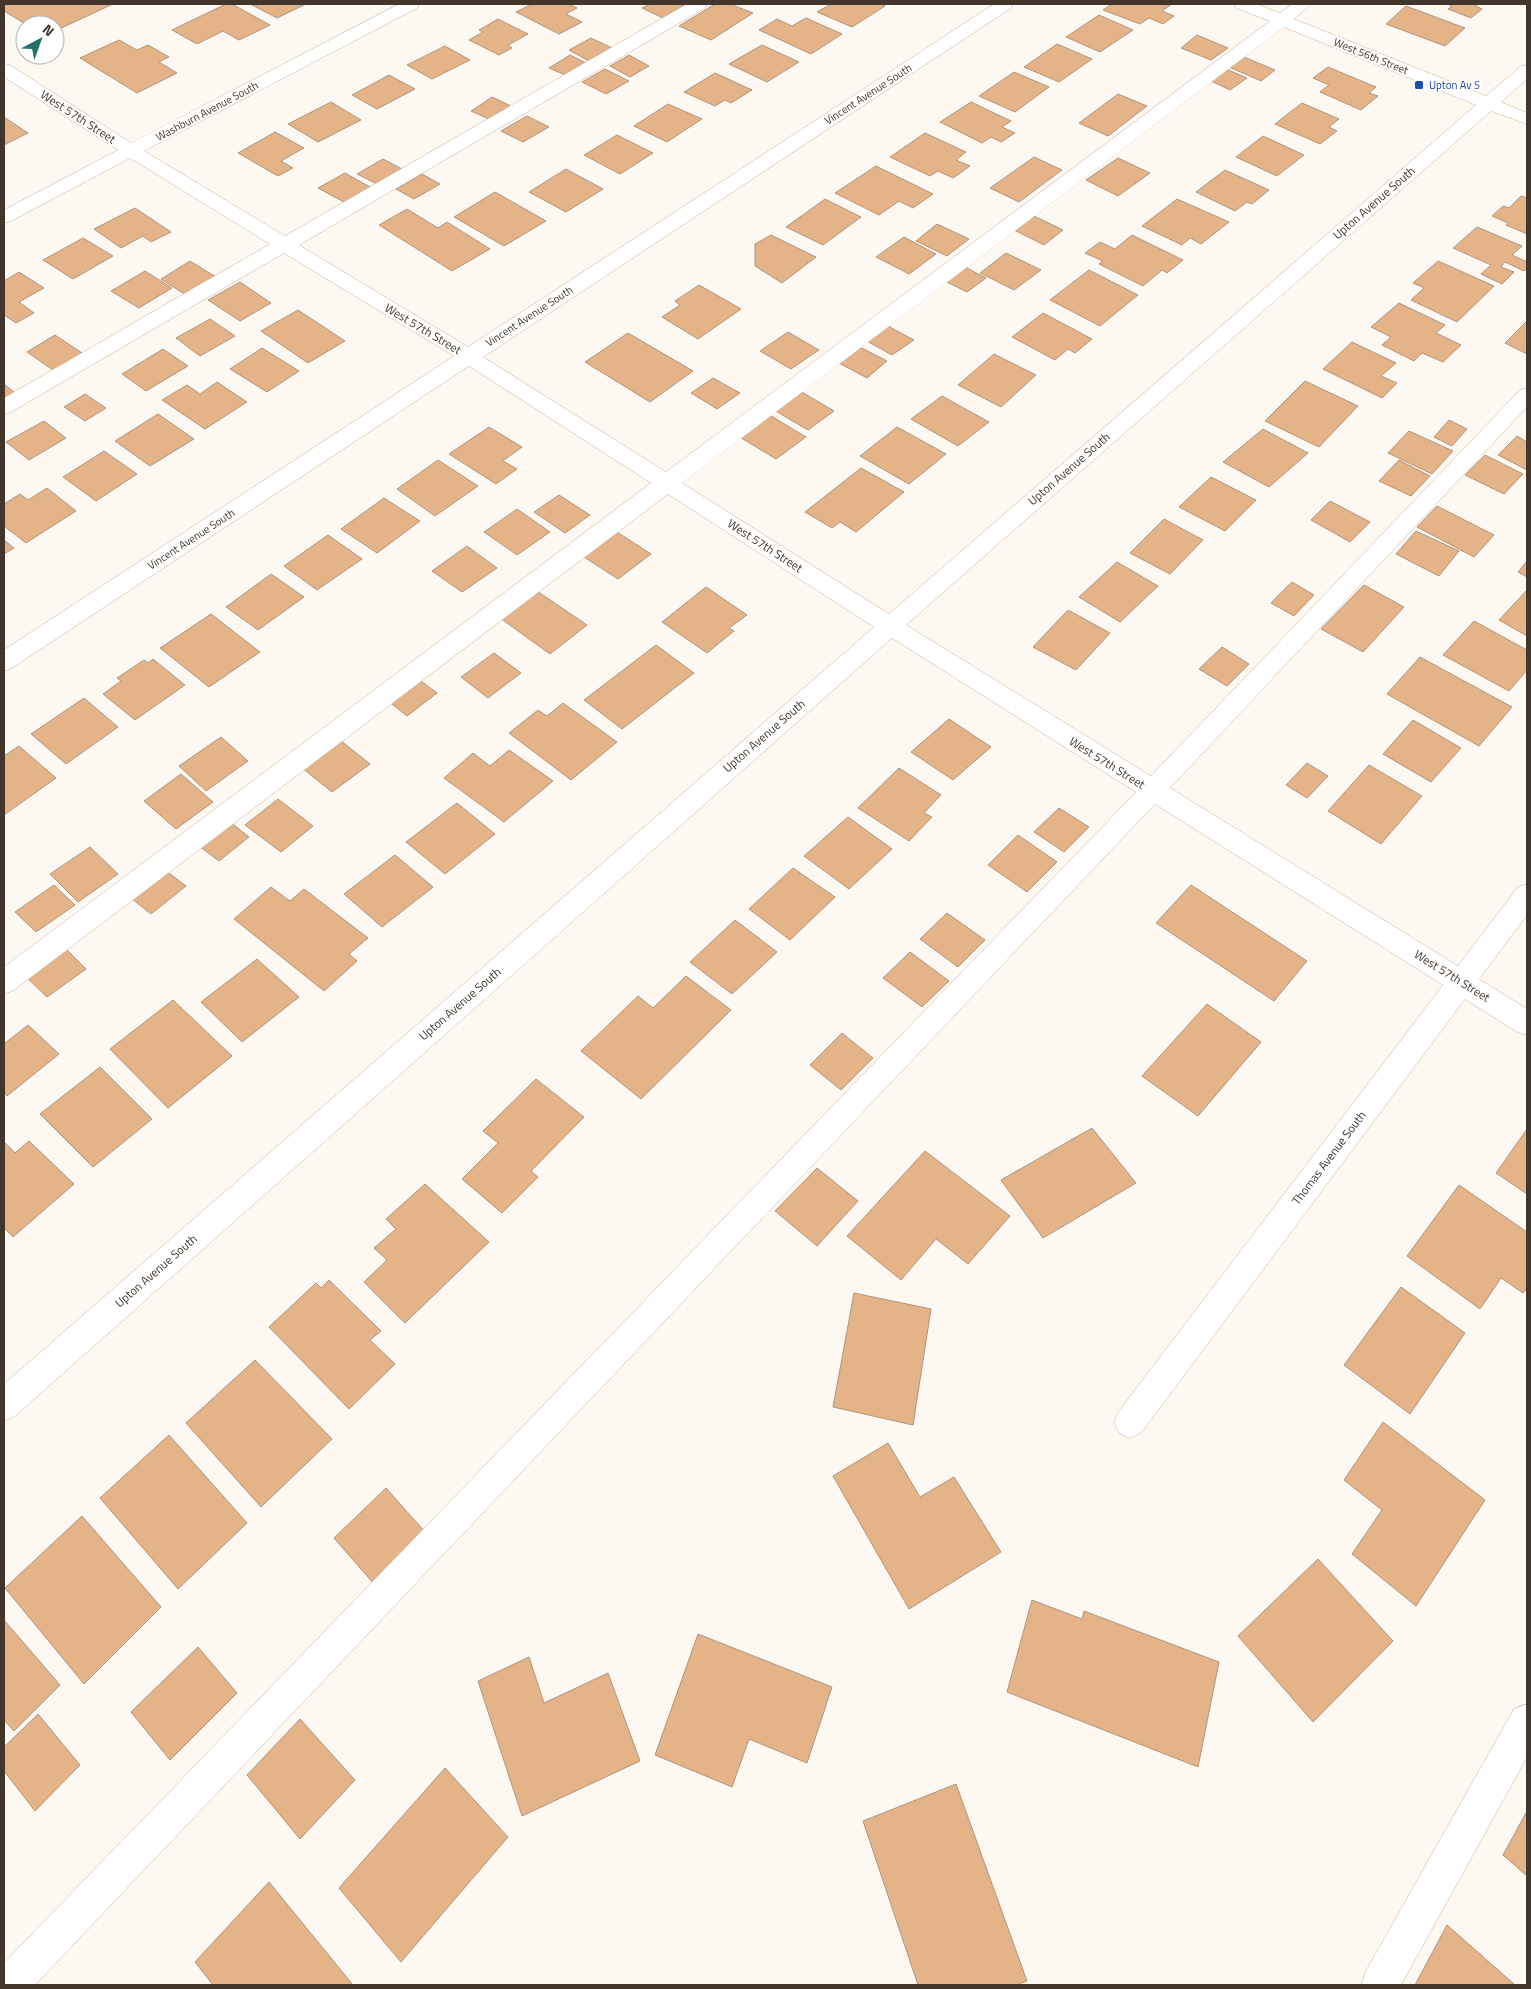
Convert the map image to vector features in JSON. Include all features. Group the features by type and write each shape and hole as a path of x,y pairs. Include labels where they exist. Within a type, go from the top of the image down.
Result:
{"street":[{"name":"Washburn Avenue South","path":"4,217 411,4"},
{"path":"4,407 699,4"},
{"name":"Vincent Avenue South","path":"4,662 1005,4"},
{"name":"West 56th Street","path":"1242,4 1527,119"},
{"path":"4,982 1303,4"},
{"name":"West 57th Street","path":"4,69 131,151 468,356 890,626 1527,1023"},
{"name":"Upton Avenue South","path":"4,1405 890,626 1527,70"},
{"path":"9,1985 1152,791 1527,395"},
{"name":"Thomas Avenue South","path":"1130,1422 1527,895"},
{"path":"1380,1985 1527,1722"}],"building":[{"path":"4,4 113,4 65,26 65,15 15,15 15,18 4,11"},
{"path":"226,4 232,4 270,25 239,40 223,31 197,44 172,30"},
{"path":"250,4 306,4 277,18"},
{"path":"532,4 569,4 577,8 566,14 582,22 559,34 516,12"},
{"path":"650,4 684,5 663,18 642,8"},
{"path":"715,4 730,4 753,13 711,40 679,26"},
{"path":"831,4 880,4 885,6 852,27 817,12"},
{"path":"1112,4 1172,4 1162,11 1174,16 1163,24 1149,18 1140,24 1103,10"},
{"path":"1447,4 1478,4 1475,6 1482,9 1471,18 1448,9 1452,6"},
{"path":"1406,6 1465,28 1445,46 1386,24"},
{"path":"1099,15 1133,30 1100,52 1066,37"},
{"path":"806,18 842,34 811,54 759,30 777,19 792,26"},
{"path":"498,19 528,34 508,45 512,48 499,55 469,40 483,32 479,30"},
{"path":"1197,35 1228,48 1211,60 1181,48"},
{"path":"591,38 612,48 589,61 569,50"},
{"path":"119,40 137,50 148,45 169,57 159,62 177,73 137,93 80,58"},
{"path":"1057,44 1092,59 1059,82 1024,67"},
{"path":"762,45 799,62 767,82 729,64"},
{"path":"445,46 470,60 432,79 407,65"},
{"path":"570,55 586,63 565,75 549,68"},
{"path":"629,55 649,66 630,77 610,66"},
{"path":"1244,57 1275,70 1261,81 1229,67"},
{"path":"1328,67 1376,87 1369,93 1378,96 1361,110 1320,92 1329,85 1313,78"},
{"path":"605,69 629,81 606,94 582,82"},
{"path":"1226,69 1247,78 1230,90 1209,80"},
{"path":"1014,72 1049,87 1015,112 979,96"},
{"path":"715,73 752,90 731,103 725,100 715,106 684,92"},
{"path":"389,75 415,89 377,109 352,95"},
{"path":"1118,94 1147,106 1108,136 1079,123"},
{"path":"492,97 511,106 489,119 471,111"},
{"path":"331,102 361,120 318,142 288,124"},
{"path":"971,102 1011,121 1002,127 1015,133 1001,142 991,137 982,143 940,122"},
{"path":"1302,103 1339,119 1329,127 1337,131 1320,144 1275,124"},
{"path":"668,104 702,119 667,142 634,126"},
{"path":"527,116 549,127 523,142 501,131"},
{"path":"4,117 28,133 4,145"},
{"path":"275,132 304,148 281,161 293,168 278,176 238,153"},
{"path":"925,133 966,152 956,160 970,166 953,178 938,171 930,176 890,157"},
{"path":"617,135 653,153 620,174 584,155"},
{"path":"1263,136 1304,155 1277,176 1236,157"},
{"path":"1034,157 1062,170 1019,202 990,188"},
{"path":"1118,158 1150,173 1118,196 1086,180"},
{"path":"383,159 402,169 377,184 357,174"},
{"path":"876,166 933,194 913,208 899,201 879,215 835,193"},
{"path":"566,169 603,189 566,212 529,192"},
{"path":"1225,170 1269,190 1252,204 1247,202 1235,211 1196,192"},
{"path":"345,173 370,187 344,202 318,188"},
{"path":"422,174 440,184 414,199 396,189"},
{"path":"495,192 546,221 504,246 454,217"},
{"path":"1521,196 1527,198 1527,234 1506,225 1508,223 1492,216 1503,206 1509,208"},
{"path":"825,199 861,217 823,245 786,227"},
{"path":"1177,199 1229,222 1201,244 1190,238 1182,245 1142,226"},
{"path":"135,208 171,232 151,242 143,236 121,248 94,229"},
{"path":"407,209 438,228 447,222 490,249 452,271 379,225"},
{"path":"1032,215 1063,230 1044,245 1012,229"},
{"path":"937,224 969,239 947,256 916,241"},
{"path":"1477,227 1522,246 1512,255 1527,262 1527,268 1524,271 1505,262 1501,267 1514,272 1502,284 1481,274 1491,265 1453,248"},
{"path":"771,235 816,257 782,283 755,266 755,244"},
{"path":"1132,235 1183,260 1167,273 1162,270 1143,286 1099,264 1103,261 1085,253 1100,242 1115,249"},
{"path":"904,237 936,254 909,274 876,257"},
{"path":"83,238 113,256 73,279 43,260"},
{"path":"1006,253 1041,270 1014,290 980,273"},
{"path":"190,261 216,277 186,295 161,279"},
{"path":"1438,261 1494,286 1457,322 1411,300 1424,288 1413,283"},
{"path":"965,267 986,278 967,292 945,281"},
{"path":"1089,270 1138,295 1100,326 1050,300"},
{"path":"145,271 172,288 139,308 111,291"},
{"path":"19,272 44,288 19,302 34,313 16,323 4,315 4,281"},
{"path":"240,282 271,303 240,321 208,300"},
{"path":"699,285 741,309 698,339 662,317 680,305 675,301"},
{"path":"1399,303 1445,325 1436,333 1461,345 1443,362 1422,353 1414,361 1382,345 1391,337 1371,327"},
{"path":"298,310 345,341 308,363 261,331"},
{"path":"1043,313 1092,339 1075,353 1068,349 1055,360 1012,337"},
{"path":"210,319 235,336 200,356 176,338"},
{"path":"1527,321 1527,354 1505,343"},
{"path":"886,325 914,340 892,355 865,340"},
{"path":"788,332 819,350 791,369 760,351"},
{"path":"628,333 693,371 650,402 585,362"},
{"path":"55,335 82,353 53,370 27,352"},
{"path":"1352,342 1396,363 1381,376 1397,383 1382,398 1323,369"},
{"path":"858,346 887,361 867,378 837,362"},
{"path":"262,348 299,371 267,392 230,369"},
{"path":"163,349 188,366 146,391 122,374"},
{"path":"994,354 1036,375 1001,407 958,385"},
{"path":"713,378 740,393 717,409 691,393"},
{"path":"1305,381 1358,406 1319,447 1265,421"},
{"path":"217,382 247,402 205,429 162,400 187,385 200,394"},
{"path":"4,384 15,393 4,399"},
{"path":"800,391 834,411 808,430 774,410"},
{"path":"85,394 106,408 85,421 64,407"},
{"path":"942,396 989,422 958,446 911,419"},
{"path":"158,414 194,439 150,466 115,441"},
{"path":"768,414 806,437 776,459 738,436"},
{"path":"1449,420 1467,429 1452,446 1434,437"},
{"path":"44,421 66,438 29,460 6,442"},
{"path":"489,427 522,447 503,461 517,469 496,484 449,454"},
{"path":"897,427 946,454 909,484 860,456"},
{"path":"1263,429 1308,453 1269,487 1223,462"},
{"path":"1409,431 1453,451 1432,474 1388,453"},
{"path":"1517,436 1527,442 1527,470 1498,455"},
{"path":"104,451 137,474 96,501 63,477"},
{"path":"1485,455 1523,474 1504,494 1465,475"},
{"path":"438,460 478,486 435,516 397,489"},
{"path":"1399,460 1430,476 1411,496 1379,481"},
{"path":"861,468 904,492 856,532 840,522 832,528 805,512"},
{"path":"1211,477 1256,500 1225,531 1179,507"},
{"path":"47,488 76,511 26,543 4,526 4,504 20,494 28,500"},
{"path":"559,495 590,515 565,533 534,512"},
{"path":"384,498 420,521 377,553 341,529"},
{"path":"1330,501 1370,522 1350,542 1311,520"},
{"path":"1437,506 1494,535 1474,557 1417,527"},
{"path":"517,509 550,532 517,555 484,532"},
{"path":"1164,519 1203,540 1170,574 1130,553"},
{"path":"1416,531 1459,551 1439,576 1396,554"},
{"path":"617,532 651,554 618,579 584,557"},
{"path":"328,535 362,559 317,590 284,566"},
{"path":"4,540 14,548 4,554"},
{"path":"467,546 497,568 462,592 432,571"},
{"path":"1527,561 1527,577 1518,572"},
{"path":"1117,562 1158,586 1120,622 1079,597"},
{"path":"271,574 304,597 258,630 226,607"},
{"path":"1292,582 1314,595 1294,616 1271,603"},
{"path":"1364,585 1404,607 1363,652 1321,629"},
{"path":"706,587 747,615 729,628 734,631 707,653 662,622"},
{"path":"1527,590 1527,636 1499,620"},
{"path":"537,591 587,625 550,654 500,618"},
{"path":"1068,610 1110,633 1076,670 1033,647"},
{"path":"211,614 260,652 209,687 160,648"},
{"path":"1474,621 1527,650 1527,670 1509,691 1443,655"},
{"path":"656,645 694,673 622,729 584,700"},
{"path":"1222,647 1249,664 1227,686 1199,669"},
{"path":"494,653 521,673 488,698 461,677"},
{"path":"1420,657 1512,707 1479,746 1387,694"},
{"path":"153,659 185,685 135,720 103,694 121,681 117,678 144,660 148,663"},
{"path":"417,678 437,693 407,716 387,700"},
{"path":"84,698 118,727 66,764 31,734"},
{"path":"563,703 617,742 571,780 509,733 538,710 547,716"},
{"path":"949,719 991,747 953,780 911,752"},
{"path":"1413,720 1461,748 1431,782 1383,754"},
{"path":"221,737 248,761 206,791 179,766"},
{"path":"340,740 370,764 332,792 302,768"},
{"path":"19,746 56,778 4,815 4,756"},
{"path":"509,750 553,781 504,822 444,778 473,753 490,766"},
{"path":"1307,763 1328,776 1307,798 1286,785"},
{"path":"1369,765 1422,796 1381,844 1328,811"},
{"path":"899,768 941,795 924,813 932,817 909,841 858,808"},
{"path":"181,774 213,802 176,829 144,801"},
{"path":"278,799 313,826 281,852 245,825"},
{"path":"457,803 495,834 445,874 406,842"},
{"path":"1059,808 1089,827 1064,852 1034,832"},
{"path":"848,817 892,849 849,889 804,856"},
{"path":"229,821 249,837 219,861 199,846"},
{"path":"1018,835 1057,862 1027,892 988,865"},
{"path":"90,847 118,874 78,902 50,874"},
{"path":"395,855 433,887 382,927 344,894"},
{"path":"793,868 835,897 790,940 749,909"},
{"path":"165,870 186,886 151,914 131,898"},
{"path":"54,885 75,905 36,932 15,912"},
{"path":"1191,885 1307,961 1274,1001 1156,923"},
{"path":"271,887 290,901 304,889 368,938 349,954 357,961 324,991 234,919"},
{"path":"947,913 985,940 958,967 920,939"},
{"path":"735,920 777,952 732,994 690,962"},
{"path":"65,948 86,969 47,997 25,976"},
{"path":"910,952 949,981 922,1007 883,978"},
{"path":"257,959 299,997 242,1042 201,1002"},
{"path":"686,976 731,1010 641,1099 581,1051 638,996 653,1008"},
{"path":"173,1000 232,1056 168,1108 110,1049"},
{"path":"1207,1004 1261,1042 1198,1116 1142,1076"},
{"path":"28,1025 59,1054 7,1096 4,1093 4,1044"},
{"path":"842,1033 873,1058 841,1090 810,1065"},
{"path":"100,1067 152,1119 93,1167 40,1114"},
{"path":"536,1079 584,1117 531,1171 538,1177 502,1213 462,1179 498,1143 483,1131"},
{"path":"1092,1128 1136,1183 1043,1238 1001,1180"},
{"path":"1527,1129 1527,1194 1496,1173"},
{"path":"29,1141 74,1184 13,1237 4,1228 4,1142 15,1153"},
{"path":"925,1151 1010,1216 968,1264 936,1239 901,1280 847,1236"},
{"path":"817,1168 858,1201 817,1246 775,1211"},
{"path":"425,1184 489,1242 405,1323 364,1282 387,1260 374,1248 396,1229 386,1219"},
{"path":"1459,1185 1527,1232 1527,1288 1523,1293 1501,1278 1480,1309 1407,1256"},
{"path":"329,1280 381,1331 370,1340 395,1364 349,1409 269,1327 316,1283 321,1288"},
{"path":"1401,1287 1465,1333 1410,1414 1344,1365"},
{"path":"854,1293 931,1309 913,1425 833,1407"},
{"path":"255,1360 332,1439 261,1507 186,1423"},
{"path":"1383,1422 1485,1500 1416,1606 1352,1554 1382,1510 1344,1480"},
{"path":"169,1435 247,1523 178,1589 100,1498"},
{"path":"888,1443 920,1497 954,1477 1001,1552 909,1609 833,1476"},
{"path":"386,1488 426,1533 374,1584 334,1538"},
{"path":"82,1516 161,1607 84,1684 5,1588"},
{"path":"1318,1559 1393,1641 1313,1722 1238,1636"},
{"path":"1032,1600 1082,1619 1084,1611 1219,1662 1198,1767 1007,1692"},
{"path":"4,1620 60,1685 14,1731 4,1720"},
{"path":"698,1634 832,1687 807,1763 749,1739 732,1787 655,1755"},
{"path":"198,1647 237,1693 170,1760 131,1712"},
{"path":"529,1657 544,1703 608,1673 640,1761 522,1816 478,1681"},
{"path":"38,1714 80,1765 35,1811 4,1771 4,1747"},
{"path":"300,1719 355,1780 300,1839 247,1775"},
{"path":"445,1768 508,1837 401,1962 339,1888"},
{"path":"956,1784 1027,1981 1016,1985 918,1985 863,1821"},
{"path":"1527,1811 1527,1876 1503,1855"},
{"path":"269,1882 353,1985 213,1985 195,1962"},
{"path":"1447,1925 1514,1984 1514,1985 1415,1985"}],"place":[{"name":"Upton Av S","path":"1419,85"}]}
